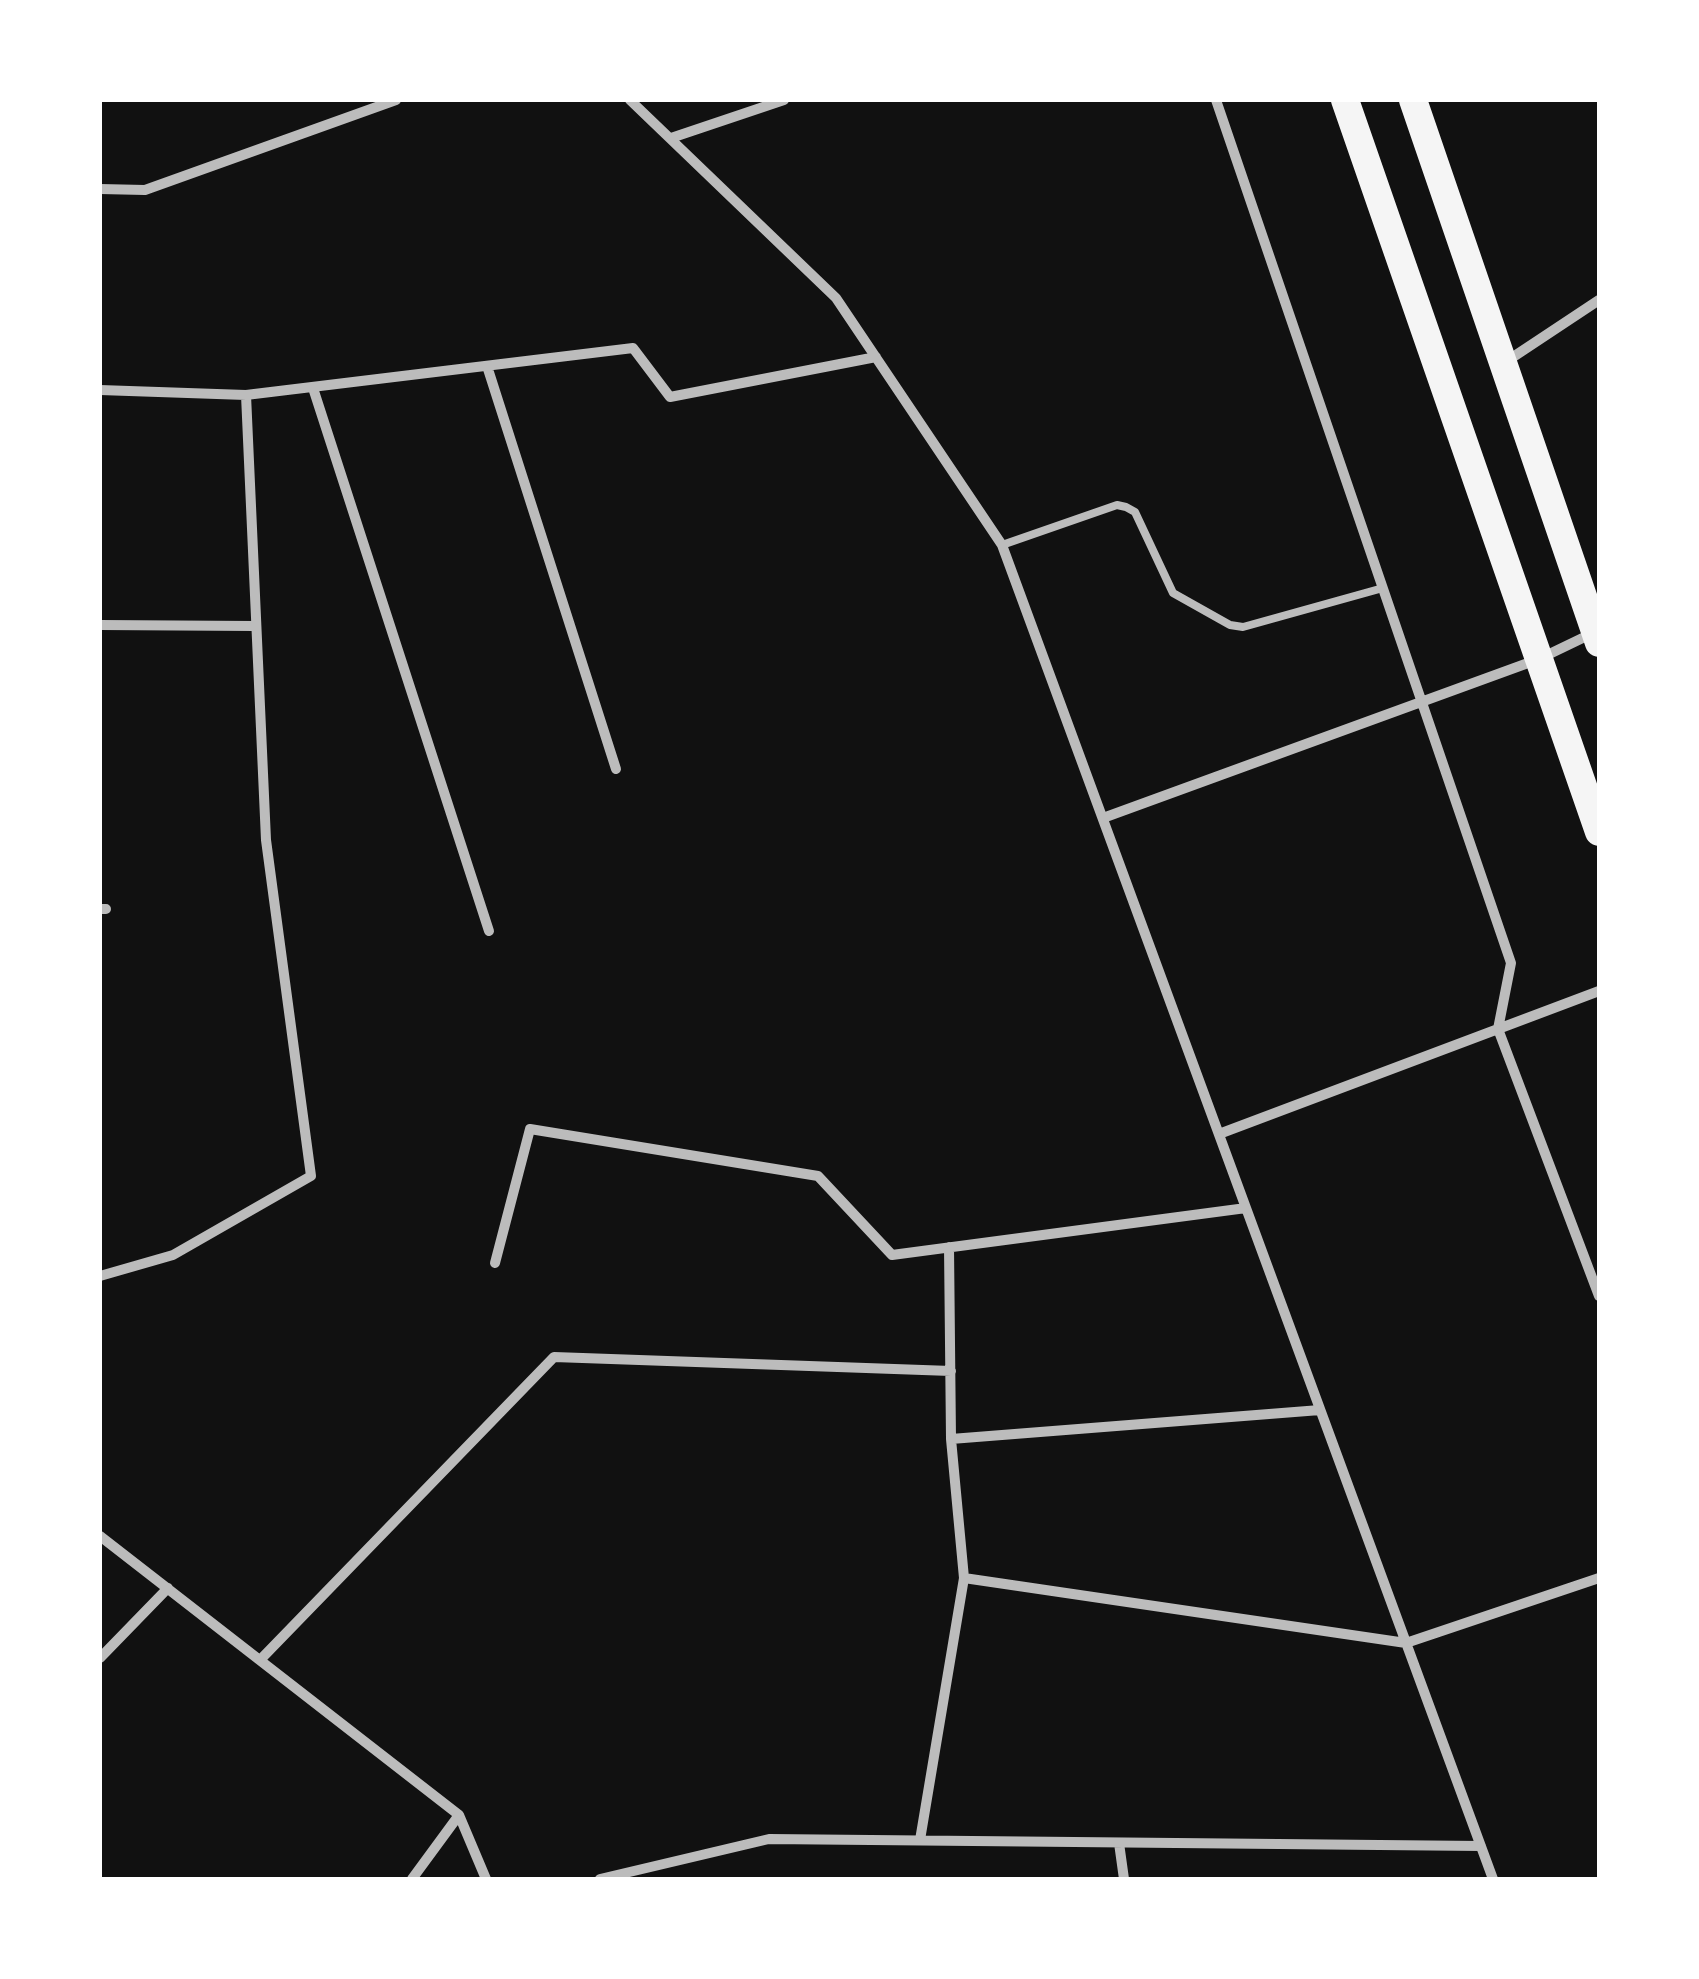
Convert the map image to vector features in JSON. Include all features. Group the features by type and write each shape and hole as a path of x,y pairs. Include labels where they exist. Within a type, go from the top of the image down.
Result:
{"highway":[{"path":"1345,100 1599,832"},
{"path":"1413,100 1597,638"}],"street":[{"path":"100,190 144,190 396,100"},
{"path":"630,100 836,298 1002,545 1493,1879"},
{"path":"671,138 784,100"},
{"path":"1216,100 1510,964 1498,1029 1599,1296"},
{"path":"1503,364 1599,300"},
{"path":"100,390 246,395 633,348 670,398 876,357"},
{"path":"487,366 616,769"},
{"path":"313,388 489,931"},
{"path":"100,1276 173,1255 311,1176 266,840 246,395"},
{"path":"100,625 254,626"},
{"path":"1103,818 1597,638"},
{"path":"1219,1134 1599,990"},
{"path":"495,1262 530,1128 818,1176 892,1255 1246,1208"},
{"path":"920,1840 964,1578 951,1439 949,1247"},
{"path":"261,1659 554,1357 951,1371"},
{"path":"951,1439 1320,1410"},
{"path":"100,1536 459,1815 486,1879"},
{"path":"964,1578 1406,1643 1599,1578"},
{"path":"100,1658 168,1588"},
{"path":"412,1879 459,1815"},
{"path":"600,1879 769,1839 1481,1846"},
{"path":"1119,1843 1124,1879"}],"lane":[{"path":"1002,545 1117,505 1126,507 1135,512 1173,593 1243,627 1383,588"}]}
